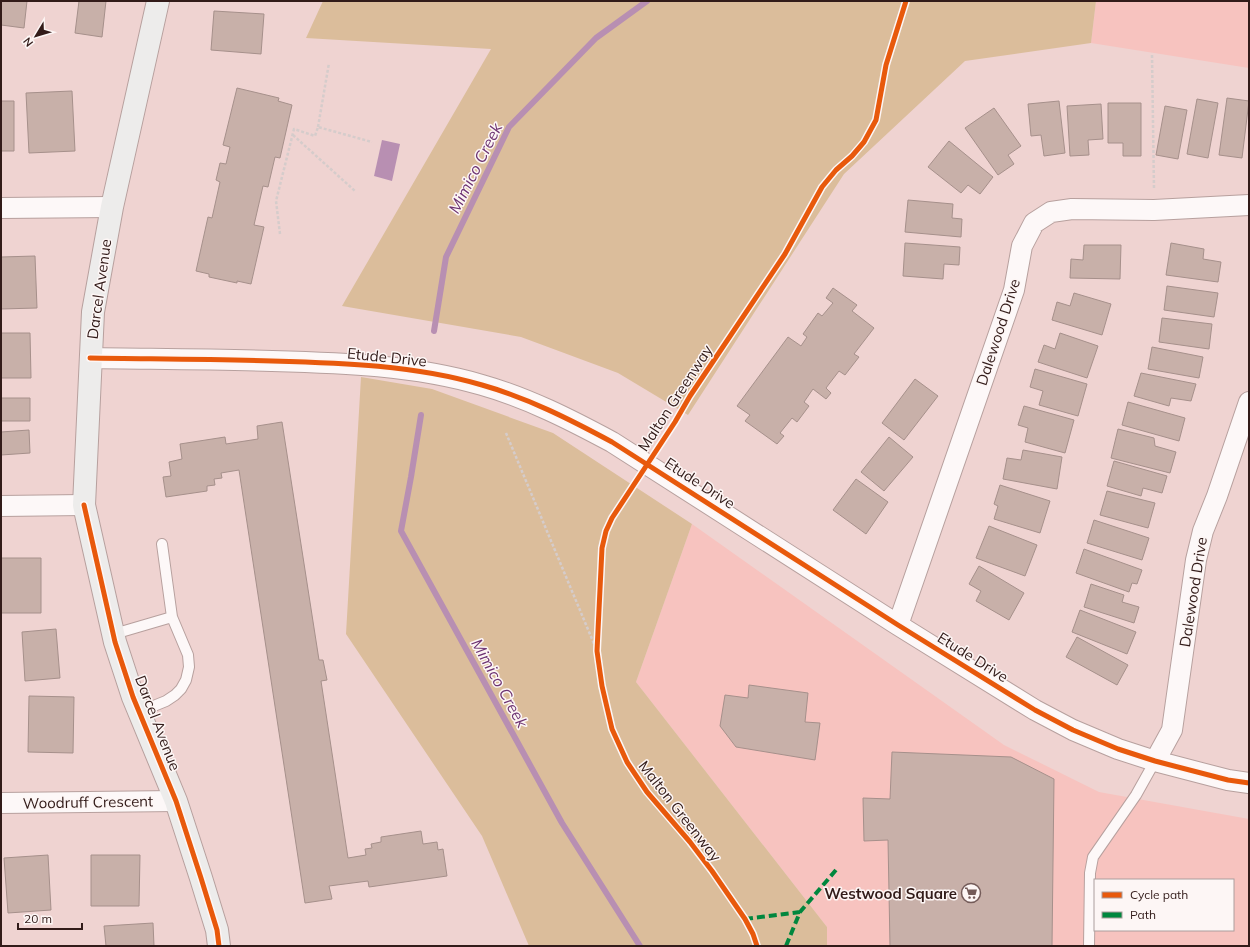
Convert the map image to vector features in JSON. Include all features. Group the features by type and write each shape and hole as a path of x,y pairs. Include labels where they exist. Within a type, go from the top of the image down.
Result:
{"street":[{"name":"Darcel Avenue","path":"158,1 112,207 93,312 84,505 114,634 133,697 176,801 217,930 220,946"},
{"name":"Dalewood Drive","path":"898,625 1014,290 1022,246 1034,223 1051,212 1072,208 1154,210 1249,205"},
{"path":"1,208 112,207"},
{"name":"Etude Drive","path":"90,358 316,362 384,366 435,374 482,385 524,399 579,424 612,442 898,625 1035,710 1072,730 1118,749 1156,761 1228,780 1249,783"},
{"name":"Dalewood Drive","path":"1156,761 1172,730 1196,560 1203,531 1217,496 1249,402"},
{"path":"1,506 84,505"},
{"name":"Woodruff Crescent","path":"1,803 176,801"}],"lane":[{"path":"139,712 175,695 181,689 186,680 189,667 188,655 172,617 162,544"},
{"path":"114,634 172,617"},
{"path":"1089,946 1090,873 1093,857 1136,795 1156,761"}],"path":[{"path":"1152,55 1154,210"},
{"path":"280,234 276,201 294,129 315,136 318,127 329,63"},
{"path":"318,127 372,142"},
{"path":"293,135 355,191"},
{"path":"506,433 597,651"},
{"path":"598,635 598,658"}],"shaded area":[{"path":"323,1 1096,1 1091,43 965,61 844,174 688,415 618,373 521,337 342,306 491,49 306,38"},
{"path":"1096,1 1249,1 1249,68 1091,43"},
{"path":"382,140 400,144 392,181 374,176"},
{"path":"361,377 432,389 553,433 692,524 636,682 827,927 827,946 529,946 482,836 346,634"},
{"path":"692,524 1004,745 1099,792 1249,819 1249,946 827,946 827,927 636,682"}],"building":[{"path":"1,1 27,1 24,28 1,25"},
{"path":"79,1 106,1 102,37 75,33"},
{"path":"214,11 264,14 261,54 211,50"},
{"path":"237,88 279,98 278,101 292,105 280,158 275,157 268,187 263,186 254,225 264,227 251,284 237,281 237,283 209,277 209,274 196,271 208,217 212,218 220,182 216,180 220,163 226,164 230,147 223,145"},
{"path":"72,91 75,151 29,153 26,93"},
{"path":"1227,98 1249,101 1242,158 1219,155"},
{"path":"1197,99 1218,103 1208,158 1187,154"},
{"path":"1,101 14,101 14,151 1,151"},
{"path":"1059,101 1065,153 1044,156 1041,135 1031,136 1028,104"},
{"path":"1108,103 1141,103 1141,156 1123,156 1123,143 1108,143"},
{"path":"1101,104 1103,139 1088,140 1089,155 1070,156 1067,106"},
{"path":"1165,106 1187,110 1178,159 1156,155"},
{"path":"994,108 1021,146 1008,155 1014,164 998,175 965,128"},
{"path":"949,141 993,177 980,194 968,185 961,193 928,167"},
{"path":"908,200 953,204 952,218 962,219 961,237 905,232"},
{"path":"905,243 960,247 959,265 944,264 943,279 903,276"},
{"path":"1171,243 1204,249 1203,259 1221,262 1218,282 1166,275"},
{"path":"1084,245 1121,245 1120,279 1070,278 1071,259 1083,260"},
{"path":"35,256 37,308 1,309 1,257"},
{"path":"1167,286 1218,293 1214,317 1164,310"},
{"path":"833,288 857,305 852,311 874,328 854,354 859,357 845,375 839,371 826,388 831,393 826,399 813,389 804,402 809,406 797,422 792,418 780,433 784,436 777,444 745,421 750,415 737,406 788,337 801,346 807,337 803,334 818,313 822,316 833,303 826,298"},
{"path":"1074,293 1111,304 1102,335 1052,320 1057,302 1070,306"},
{"path":"1162,318 1212,324 1209,349 1159,342"},
{"path":"1,333 30,333 31,378 1,378"},
{"path":"1060,333 1098,346 1087,378 1038,362 1044,345 1055,349"},
{"path":"1152,347 1203,357 1199,378 1148,369"},
{"path":"1035,369 1087,384 1078,416 1039,405 1043,391 1030,387"},
{"path":"1141,373 1196,384 1191,401 1171,398 1169,406 1134,396"},
{"path":"915,379 938,396 904,440 882,423"},
{"path":"1,398 30,398 30,421 1,421"},
{"path":"1128,402 1185,418 1179,441 1122,425"},
{"path":"1024,406 1074,420 1065,453 1025,442 1028,428 1018,425"},
{"path":"282,422 319,660 323,660 327,680 321,681 348,858 366,855 365,849 372,848 371,844 381,842 381,837 421,831 423,844 437,842 438,850 443,849 447,876 369,887 368,881 329,886 332,899 305,903 239,470 221,473 222,478 214,479 215,485 207,486 207,491 166,497 163,477 171,476 169,462 182,459 180,444 225,437 226,444 258,439 257,426"},
{"path":"1118,429 1154,438 1155,446 1176,452 1170,473 1111,458"},
{"path":"29,430 30,453 1,455 1,432"},
{"path":"889,437 913,457 884,491 861,472"},
{"path":"1023,450 1062,457 1057,489 1003,479 1007,458 1021,460"},
{"path":"1114,461 1167,476 1162,493 1143,488 1141,496 1107,486"},
{"path":"856,479 888,502 866,534 833,510"},
{"path":"1000,485 1050,501 1040,533 994,519 998,506 994,504"},
{"path":"1107,491 1155,503 1148,528 1100,515"},
{"path":"1094,520 1149,538 1142,560 1087,543"},
{"path":"989,526 1037,545 1025,576 976,558"},
{"path":"1084,549 1142,570 1137,584 1132,583 1129,592 1076,573"},
{"path":"1,558 41,558 41,613 1,613"},
{"path":"979,566 1024,593 1009,620 976,601 981,591 969,584"},
{"path":"1091,584 1124,595 1122,602 1139,607 1134,623 1084,607"},
{"path":"1080,610 1136,632 1127,654 1072,632"},
{"path":"56,629 60,678 25,681 22,632"},
{"path":"1077,637 1128,665 1117,685 1066,657"},
{"path":"749,685 808,693 805,722 820,723 815,760 736,747 720,726 725,695 748,698"},
{"path":"29,696 74,697 73,753 28,752"},
{"name":"Westwood Square","path":"892,752 1011,757 1054,779 1052,946 890,946 888,840 864,841 863,798 890,799"},
{"path":"48,855 51,910 8,913 4,858"},
{"path":"91,855 140,855 139,906 91,906"},
{"path":"153,923 154,946 106,946 104,926"}],"waterway":[{"name":"Mimico Creek","path":"434,331 446,257 509,127 596,38 647,1"},
{"name":"Mimico Creek","path":"421,415 401,531 562,823 640,946"}],"marked path":[{"path":"786,946 800,912 836,870"},
{"path":"745,919 800,912"}],"cycle path":[{"name":"Malton Greenway","path":"757,946 753,934 745,919 712,871 690,842 647,792 627,762 612,729 602,686 597,651 602,548 606,531 612,518 675,422 690,396 785,254 822,187 836,170 852,156 864,142 876,120 886,65 906,1"},
{"path":"90,358 249,360 378,366 456,378 516,396 565,418 612,442 898,625 1035,710 1073,730 1118,749 1155,761 1228,780 1249,783"},
{"path":"84,505 115,642 133,697 176,801 217,930 219,946"}],"place":[{"name":"Westwood Square","path":"971,893"}]}
